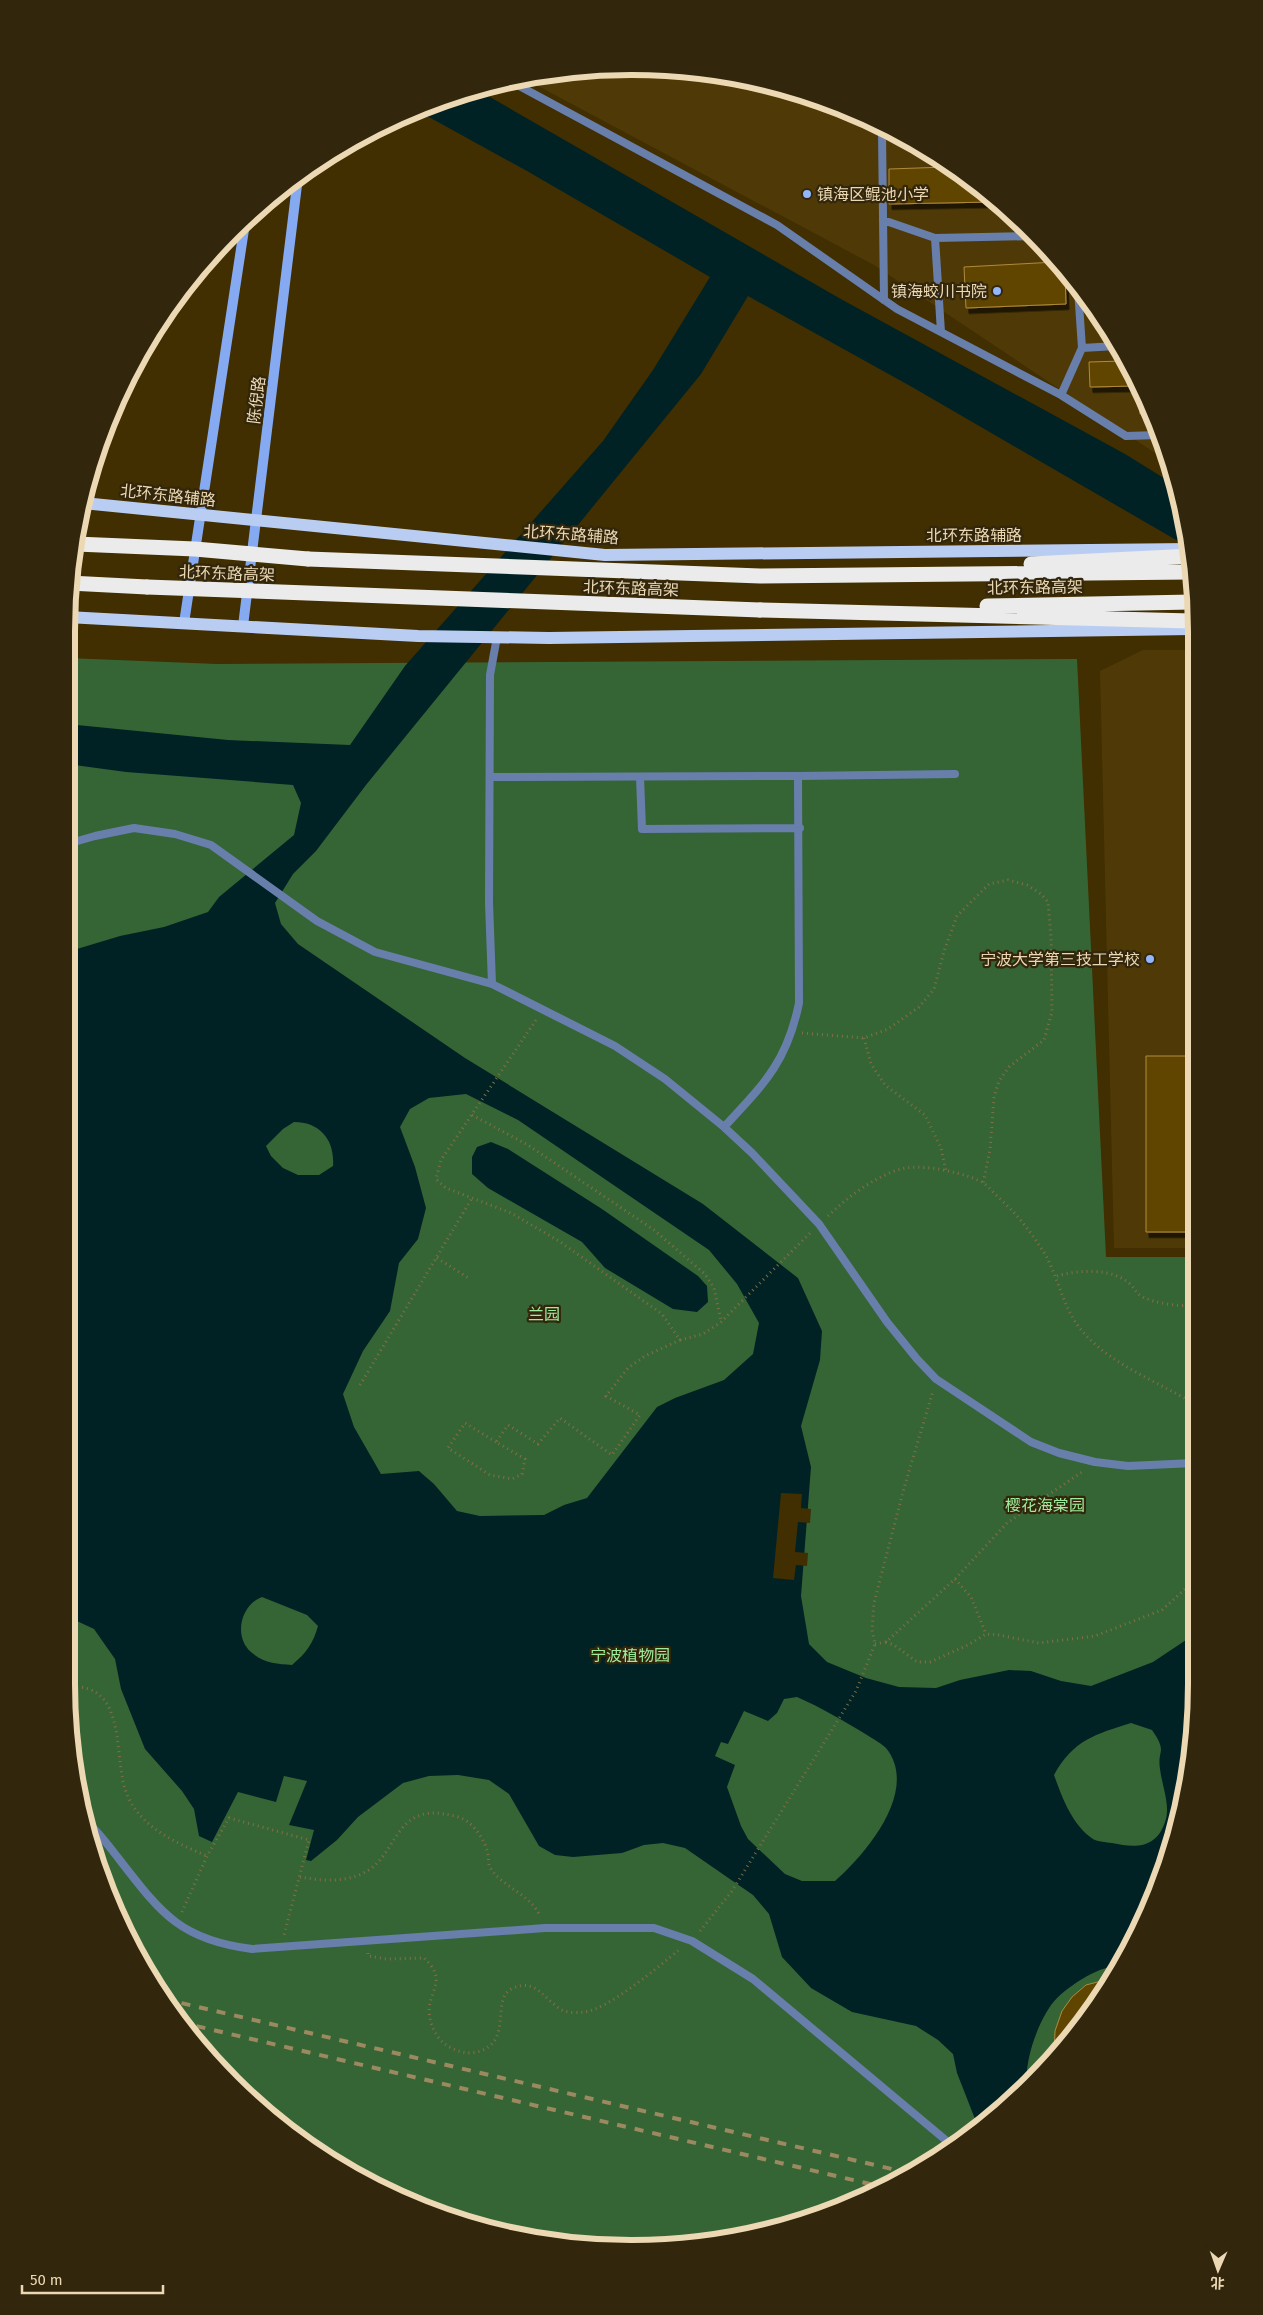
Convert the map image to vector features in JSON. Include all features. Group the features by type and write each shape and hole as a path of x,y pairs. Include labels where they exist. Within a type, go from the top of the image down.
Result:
{"highway":[{"name":"北环东路高架","path":"82,544 195,549 308,559 760,576 1184,572"},
{"path":"760,576 1183,556"},
{"name":"北环东路高架","path":"77,582 316,594 760,610 1187,602"},
{"path":"760,610 1188,626"}],"main road":[{"name":"北环东路辅路","path":"90,504 200,514 256,522 605,555 1181,548"},
{"path":"75,617 418,636 549,638 1188,626"}],"street":[{"name":"陈倪路","path":"243,626 297,187"},
{"path":"184,623 243,233"}],"lane":[{"path":"519,87 777,225 884,300 1061,395 1126,436 1152,435"},
{"path":"882,134 884,300"},
{"path":"883,220 935,238 1023,236"},
{"path":"935,238 941,332"},
{"path":"1061,395 1082,348 1079,301"},
{"path":"1082,348 1109,346"},
{"path":"492,984 489,903 490,676 497,637"},
{"path":"491,777 955,774"},
{"path":"724,1127 777,1066 793,1032 799,1003 800,828 798,776"},
{"path":"640,777 642,829 800,828"},
{"path":"75,842 134,828 176,834 211,845 317,921 375,952 492,984 615,1046 665,1079 724,1127 752,1153 819,1224 887,1322 916,1359 936,1379 1031,1442 1059,1453 1095,1462 1128,1466 1188,1463"},
{"path":"94,1827 156,1906 177,1923 202,1938 226,1946 252,1949 280,1948 366,1940 545,1928 654,1928 692,1941 753,1979 947,2141"}],"path":[{"path":"793,1032 864,1038 888,1029 919,1007 934,989 944,951 957,916 989,884 1008,880 1027,885 1041,894 1048,902 1052,965 1050,1025 1044,1040 1009,1067 999,1081 994,1097 990,1150 983,1183"},
{"path":"544,1009 440,1160 436,1179 446,1188 510,1213 559,1241 662,1314 680,1340"},
{"path":"864,1038 871,1064 885,1084 925,1115 941,1148 946,1171"},
{"path":"472,1115 528,1146 654,1230 705,1274 714,1288 721,1322"},
{"path":"496,1442 508,1425 538,1444 560,1418 612,1454 640,1415 606,1396 628,1368 639,1360 680,1340 703,1334 721,1322 848,1197 899,1169 923,1167 969,1176 983,1183 1015,1212 1027,1227 1057,1276 1068,1308 1081,1329 1101,1350 1119,1364 1188,1401"},
{"path":"360,1386 472,1198"},
{"path":"437,1258 470,1279"},
{"path":"1057,1276 1076,1271 1112,1275 1130,1285 1143,1298 1188,1305"},
{"path":"366,1940 368,1956 387,1959 424,1958 436,1977 429,2013 436,2033 443,2043 454,2049 474,2053 485,2049 494,2042 501,2024 503,1999 508,1991 528,1986 538,1988 563,2010 586,2012 596,2010 692,1941 732,1891 856,1691 875,1644 872,1630 874,1603 904,1488 936,1379"},
{"path":"465,1423 496,1442 525,1459 522,1474 512,1479 490,1475 448,1448 465,1423"},
{"path":"886,1642 955,1579 1007,1523 1047,1494 1071,1481 1095,1462"},
{"path":"955,1579 971,1597 986,1634"},
{"path":"875,1644 886,1642 894,1645 917,1662 930,1662 968,1645 986,1634 1039,1643 1095,1636 1162,1610 1188,1586"},
{"path":"75,1686 91,1691 102,1698 110,1708 116,1725 122,1772 128,1797 140,1814 162,1833 207,1856"},
{"path":"300,1877 328,1880 355,1877 368,1871 376,1864 404,1824 434,1812 452,1815 468,1822 482,1838 488,1853 489,1867 499,1880 526,1899 538,1911 545,1928"},
{"path":"177,1923 207,1856 229,1818 309,1840 280,1948"},
{"path":"403,2191 424,2197 433,2203"}],"shaded area":[{"path":"632,75 668,76 740,86 776,94 844,117 878,132 910,150 941,169 998,213 1025,238 1073,293 1094,322 1131,385 1159,455 874,265 535,84 595,76"},
{"name":"宁波大学第三技工学校","path":"1143,650 1188,650 1188,1248 1114,1248 1100,671"}],"green space":[{"name":"宁波植物园","path":"75,658 217,664 1077,659 1106,1257 1188,1257 1188,1684 1183,1756 1169,1828 1146,1896 1131,1930 1094,1993 1073,2022 1025,2077 998,2102 941,2146 910,2165 878,2183 810,2210 776,2221 704,2235 668,2239 595,2239 523,2229 487,2221 419,2198 385,2183 322,2146 293,2125 238,2077 213,2050 169,1993 132,1930 117,1896 94,1828 80,1756 76,1720"}],"water":[{"path":"486,94 839,298 1125,454 1167,480 1169,487 1180,542 912,387 748,296 701,374 366,785 316,851 293,874 275,903 281,924 298,944 465,1058 703,1204 798,1278 822,1331 820,1360 801,1426 811,1467 801,1596 809,1644 827,1662 866,1678 899,1687 936,1688 960,1680 1009,1670 1031,1671 1061,1681 1091,1686 1153,1662 1188,1639 1187,1720 1183,1756 1169,1828 1146,1896 1131,1930 1110,1967 1087,1976 1057,1998 1039,2026 1028,2063 1027,2075 976,2120 957,2073 953,2054 938,2040 916,2026 852,2012 811,1988 782,1957 769,1914 753,1895 685,1848 663,1843 644,1845 622,1853 573,1857 555,1855 539,1846 509,1794 489,1780 458,1775 429,1776 403,1783 358,1817 337,1840 311,1861 306,1860 314,1830 289,1825 307,1781 284,1776 276,1802 238,1792 212,1842 199,1836 194,1809 182,1791 145,1749 121,1689 115,1659 94,1629 75,1620 75,950 120,936 164,927 208,912 219,897 294,835 301,803 293,785 126,772 75,765 75,725 228,740 350,745 405,666 603,441 653,370 710,277 527,171 425,115","holes":["466,1094 518,1120 709,1250 737,1284 759,1323 753,1354 724,1380 675,1398 657,1407 587,1498 564,1505 544,1515 480,1516 457,1511 434,1484 419,1471 381,1474 354,1427 343,1394 363,1351 390,1311 399,1263 418,1239 426,1208 415,1167 400,1127 410,1109 429,1098","294,1122 311,1125 324,1134 331,1148 333,1166 319,1175 298,1175 283,1168 271,1156 266,1146 283,1129","262,1597 307,1615 318,1626 308,1648 292,1665 265,1661 256,1656 245,1645 242,1638 242,1622 249,1607","797,1697 833,1715 886,1748 895,1765 897,1783 893,1801 885,1820 861,1855 835,1881 802,1881 785,1874 748,1839 741,1826 727,1787 735,1765 715,1756 721,1742 728,1744 744,1711 768,1721 777,1713 784,1699","1131,1723 1152,1730 1160,1743 1159,1763 1167,1803 1167,1816 1161,1831 1150,1842 1137,1846 1093,1839 1079,1826 1074,1818 1064,1801 1054,1775 1061,1763 1077,1746 1096,1735"]},
{"path":"491,1142 508,1149 602,1209 698,1276 707,1286 708,1302 697,1312 673,1309 605,1268 582,1242 488,1188 472,1174 472,1157 477,1147"}],"pier":[{"path":"781,1493 802,1494 801,1508 811,1509 810,1523 798,1522 795,1552 808,1553 807,1566 796,1565 794,1580 773,1578"}],"building":[{"path":"938,167 985,202 889,204 889,169"},
{"path":"1048,262 1065,284 1066,304 966,308 964,267"},
{"path":"1118,361 1131,386 1090,387 1089,362"},
{"path":"1140,404 1144,414 1140,414"},
{"path":"1146,1056 1188,1056 1188,1232 1146,1232"},
{"path":"1101,1981 1073,2022 1054,2045 1055,2031 1062,2011 1072,1997 1086,1985"}],"railway":[{"path":"175,2002 900,2171"},
{"path":"193,2025 874,2185"}],"place":[{"name":"镇海区鲲池小学","path":"807,194"},
{"name":"镇海蛟川书院","path":"997,291"},
{"name":"宁波大学第三技工学校","path":"1150,959"}],"park label":[{"name":"兰园","path":"544,1314"},
{"name":"樱花海棠园","path":"1045,1505"}]}
